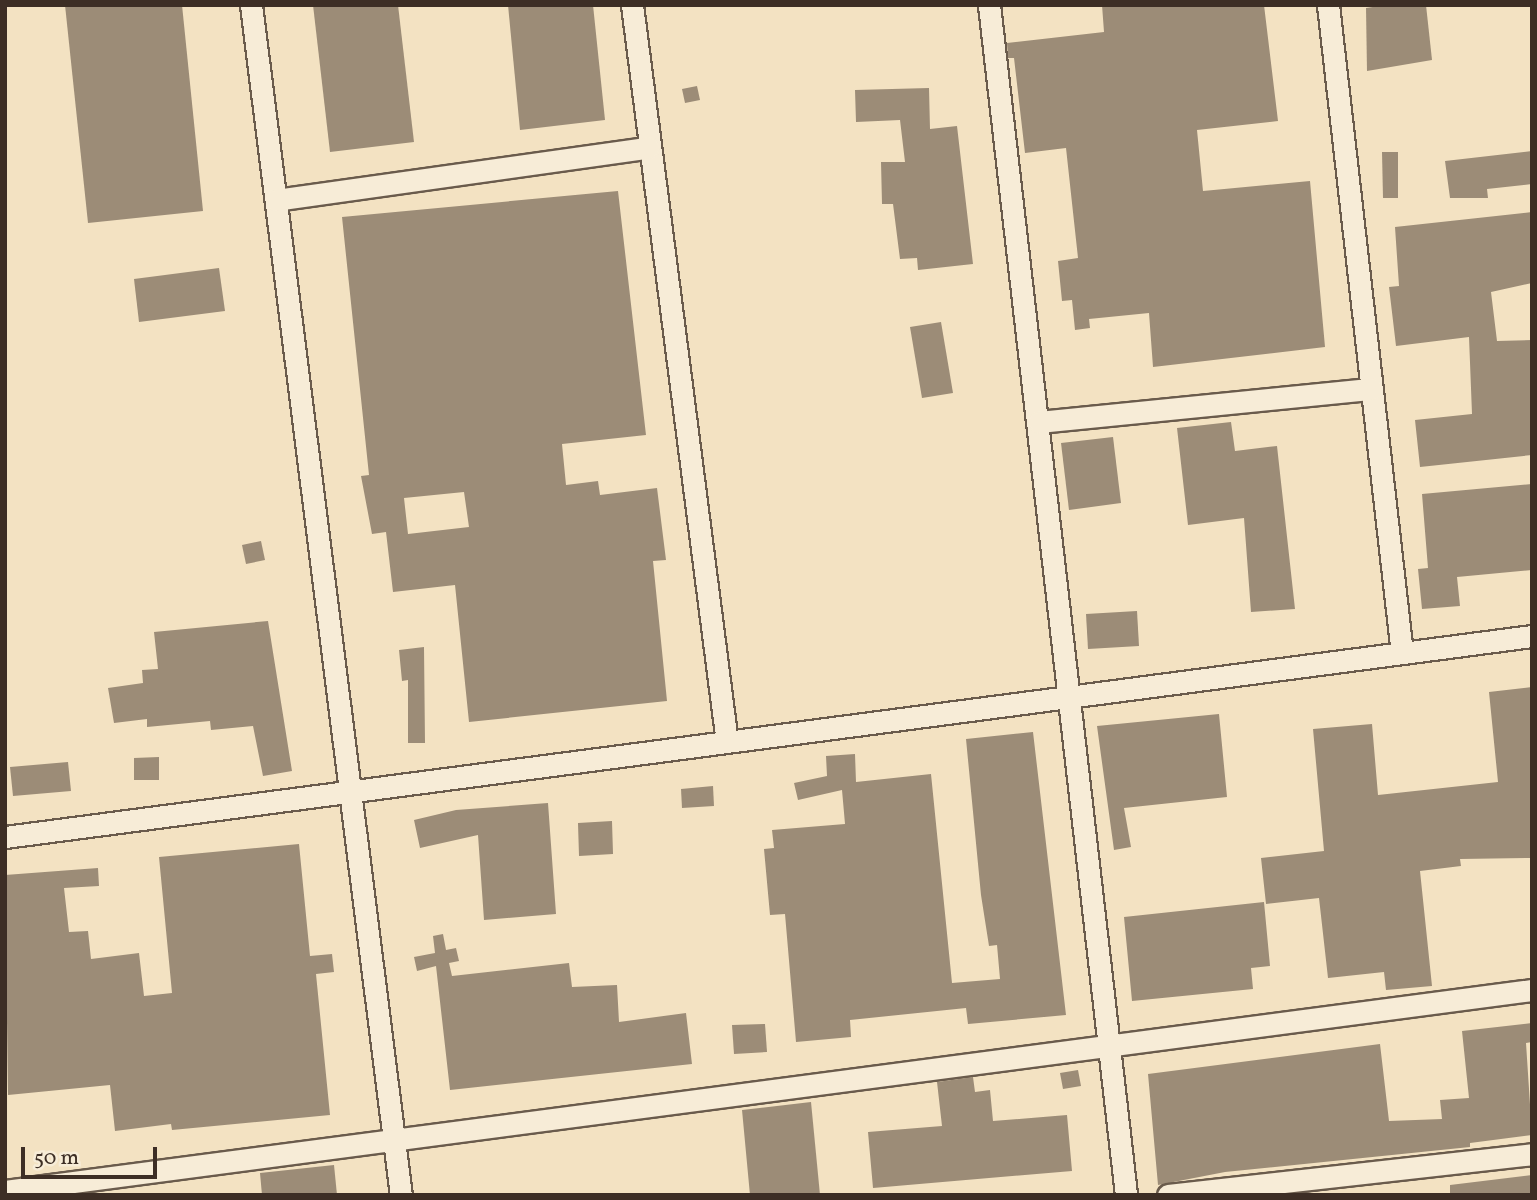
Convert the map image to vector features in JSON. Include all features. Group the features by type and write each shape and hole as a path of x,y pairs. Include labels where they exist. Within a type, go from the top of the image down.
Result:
{"street":[{"path":"251,5 401,1195"},
{"path":"632,5 648,148 727,742"},
{"path":"989,5 1126,1195"},
{"path":"1328,5 1402,653"},
{"path":"276,200 648,148"},
{"path":"1039,422 1371,390"},
{"path":"5,837 1532,636"},
{"path":"5,1191 1532,990"},
{"path":"1168,1195 1532,1154"}],"building":[{"path":"65,5 182,5 203,211 88,223"},
{"path":"313,5 398,5 414,142 330,152"},
{"path":"508,5 593,5 605,120 520,130"},
{"path":"1102,5 1264,5 1278,121 1197,130 1203,191 1310,181 1325,347 1153,367 1149,313 1089,319 1090,328 1075,330 1072,300 1062,301 1058,261 1078,258 1066,148 1025,153 1014,58 1008,58 1007,43 1104,32"},
{"path":"1426,5 1432,60 1367,71 1366,8"},
{"path":"697,86 700,100 685,103 682,89"},
{"path":"929,88 930,129 957,126 973,264 918,270 917,258 900,259 893,204 882,204 881,162 905,162 900,120 856,122 855,90"},
{"path":"1532,151 1532,184 1487,189 1488,198 1450,198 1445,161"},
{"path":"1382,152 1398,152 1398,198 1383,198"},
{"path":"618,191 646,435 562,444 566,485 598,481 600,495 657,488 666,560 653,561 667,701 469,722 455,585 393,592 386,532 372,534 361,476 369,475 342,217","holes":["464,492 469,527 408,534 404,498"]},
{"path":"1532,212 1532,283 1491,292 1497,341 1532,340 1532,455 1420,467 1415,420 1472,414 1469,337 1396,346 1389,287 1399,286 1395,227"},
{"path":"219,268 225,311 139,322 134,279"},
{"path":"941,322 953,393 922,398 910,327"},
{"path":"1231,422 1235,451 1277,446 1295,609 1251,612 1244,518 1188,525 1177,428"},
{"path":"1113,437 1121,503 1069,510 1061,443"},
{"path":"1532,484 1532,570 1457,577 1460,606 1422,609 1418,569 1428,568 1422,494"},
{"path":"261,541 265,560 246,564 242,545"},
{"path":"1137,611 1139,646 1088,649 1086,614"},
{"path":"268,621 292,771 263,776 253,726 211,730 210,721 147,727 147,719 114,723 108,688 143,683 142,670 158,669 154,632"},
{"path":"424,647 425,743 408,743 408,680 402,681 399,650"},
{"path":"1532,687 1532,858 1460,859 1461,866 1420,871 1432,986 1386,990 1384,972 1328,978 1319,898 1266,904 1261,858 1324,851 1313,729 1372,724 1378,795 1498,782 1489,692"},
{"path":"1219,714 1227,797 1124,808 1131,847 1114,850 1097,726"},
{"path":"1033,732 1066,1015 968,1024 966,1008 850,1020 851,1037 796,1042 785,914 770,915 764,849 774,848 772,830 845,824 842,790 798,800 794,783 827,776 826,756 855,754 856,782 931,774 952,983 1000,979 997,945 989,946 981,895 966,739"},
{"path":"159,757 159,780 134,780 134,758"},
{"path":"68,762 71,791 13,796 10,767"},
{"path":"713,786 714,806 682,808 681,789"},
{"path":"548,803 556,914 484,920 478,835 420,848 414,820 456,810"},
{"path":"612,821 613,854 579,856 578,823"},
{"path":"299,844 310,956 332,954 334,972 316,974 330,1115 172,1130 171,1124 115,1131 110,1085 8,1095 5,875 98,868 99,886 64,888 69,932 88,931 91,959 139,953 144,996 172,993 159,857"},
{"path":"1264,902 1270,966 1251,968 1253,989 1132,1001 1124,917"},
{"path":"443,934 446,950 456,948 459,961 449,963 452,976 569,963 572,987 617,985 619,1022 686,1013 692,1064 450,1090 436,966 417,971 414,957 435,953 433,936"},
{"path":"1532,1023 1532,1042 1526,1043 1532,1135 1470,1143 1470,1147 1225,1172 1158,1185 1148,1074 1380,1044 1389,1121 1442,1119 1440,1100 1469,1098 1462,1031"},
{"path":"765,1024 767,1052 734,1054 732,1025"},
{"path":"1078,1070 1081,1086 1063,1089 1060,1073"},
{"path":"973,1077 975,1092 990,1090 993,1121 1067,1115 1072,1171 873,1188 868,1132 942,1126 937,1082"},
{"path":"811,1102 820,1195 750,1195 742,1110"},
{"path":"334,1165 337,1195 262,1195 260,1173"},
{"path":"1532,1175 1532,1195 1450,1195 1450,1185"}]}
